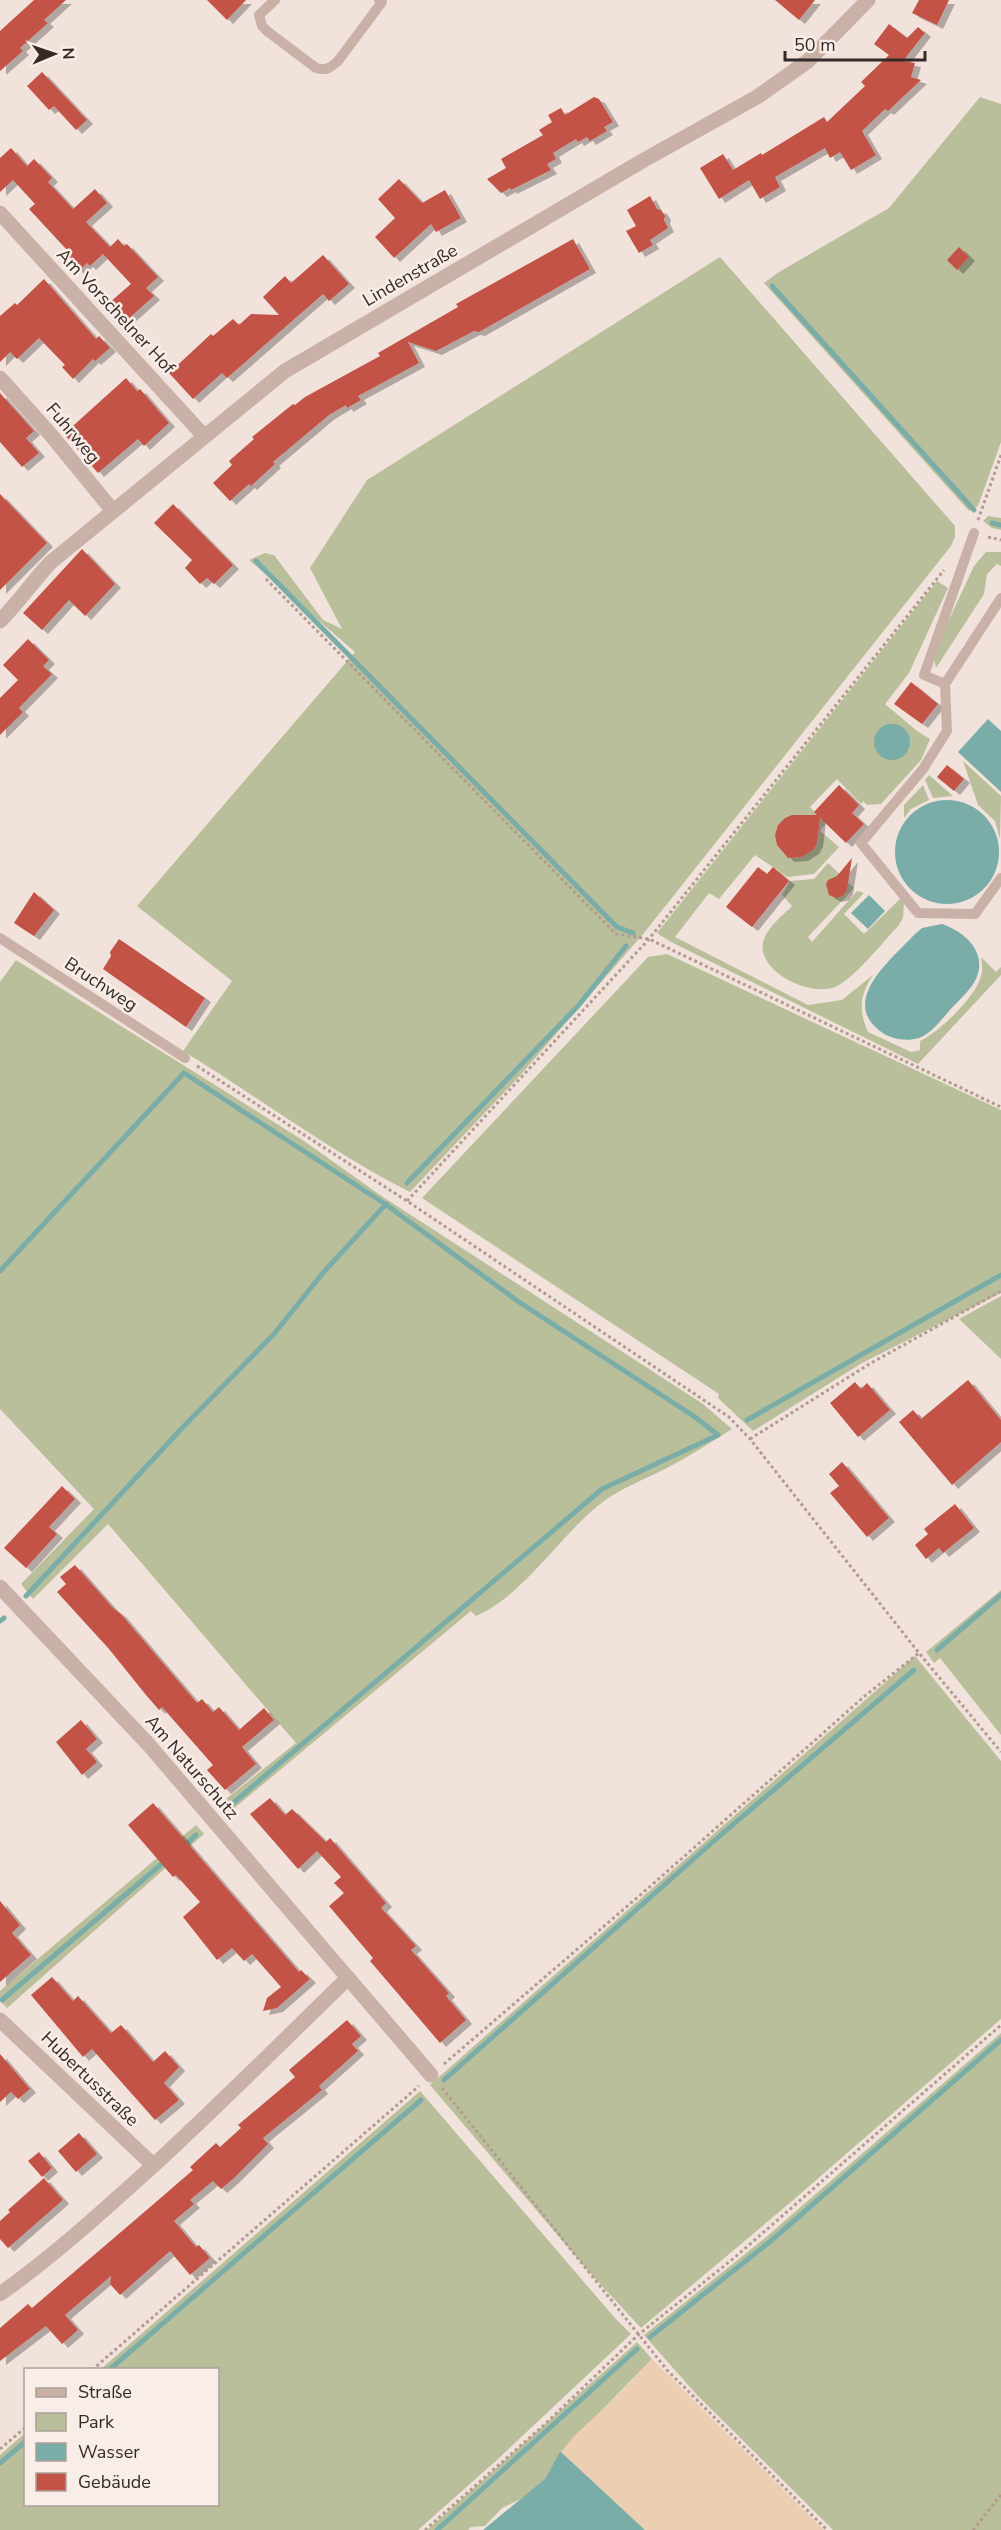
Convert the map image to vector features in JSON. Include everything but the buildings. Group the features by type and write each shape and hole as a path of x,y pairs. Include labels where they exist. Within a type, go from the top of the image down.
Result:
{"street":[{"name":"Lindenstraße","path":"0,621 12,609 25,589 51,562 285,371 784,79 808,61 868,0"},
{"name":"Am Vorschelner Hof","path":"0,213 204,436"},
{"name":"Fuhrweg","path":"1,380 113,511"},
{"path":"0,598 12,609"},
{"name":"Am Naturschutz","path":"0,1587 149,1745 431,2075"},
{"path":"0,2294 68,2243 348,1978"},
{"name":"Hubertusstraße","path":"0,2020 153,2165"}],"lane":[{"path":"275,0 259,15 262,26 316,68 323,70 329,69 338,61 382,2 379,0"},
{"path":"945,684 924,675 974,533"},
{"path":"1001,598 945,684 947,731 923,769 861,843 918,913 975,914 1001,878"},
{"name":"Bruchweg","path":"0,938 184,1058"}],"path":[{"path":"974,533 1001,455"},
{"path":"407,1201 649,939 944,570"},
{"path":"266,579 616,933 649,939 1001,1107"},
{"path":"184,1058 407,1201 710,1402 729,1417 750,1439 919,1653 1001,1752"},
{"path":"750,1439 871,1363 1001,1291"},
{"path":"94,2368 866,1695 919,1653"},
{"path":"425,2530 544,2425 638,2335 734,2258 1001,2025"},
{"path":"431,2075 667,2370 827,2530"},
{"path":"0,2449 24,2429"},
{"path":"973,2530 1001,2495"}],"green space":[{"path":"980,97 1001,104 1001,442 978,506 969,511 764,283 889,208"},
{"path":"720,257 955,526 955,537 951,546 644,933 516,1080 410,1192 351,1160 183,1051 232,981 137,906 355,652 249,560 265,553 274,555 323,620 342,629 310,568 367,480"},
{"path":"988,516 1001,518 1001,530 992,528 983,521"},
{"path":"986,552 1001,552 1001,566 997,564 987,574 984,594 936,668 933,654 974,566"},
{"path":"937,581 948,588 909,673 885,704 930,739 921,760 881,804 867,805 863,801 861,804 837,779 810,807 826,823 820,831 839,847 814,874 788,877 755,855 719,899 709,893 675,937 808,1005 842,1000 873,975 865,989 862,1002 868,1032 911,1052 920,1050 920,1041 946,1022 972,994 982,974 981,957 996,972 1001,967 1001,975 918,1064 657,933"},
{"path":"963,761 1001,796 1000,839 995,821 978,805"},
{"path":"929,775 953,796 933,798 925,780"},
{"path":"923,785 929,800 911,809 904,818 904,805"},
{"path":"828,863 854,888 808,937 812,942 857,891 864,893 844,914 864,934 900,899 904,903 903,918 898,926 868,960 843,983 824,989 812,988 787,980 768,963 763,953 763,942 771,927 792,906 782,895 790,881 814,879"},
{"path":"667,954 1001,1110 1001,1293 862,1363 753,1431 718,1398 719,1394 422,1198 648,957"},
{"path":"16,960 304,1141 383,1197 703,1404 732,1429 682,1460 604,1501 572,1530 511,1593 476,1616 471,1611 226,1815 217,1806 296,1743 108,1524 33,1599 21,1584 94,1509 0,1409 0,982"},
{"path":"1001,1296 1001,1359 959,1319"},
{"path":"1001,1590 1001,1735 940,1658 934,1663 926,1652"},
{"path":"915,1656 1001,1761 1001,2019 791,2202 641,2328 590,2273 430,2085"},
{"path":"196,1825 204,1834 7,2008 0,2001 0,1991"},
{"path":"1001,2033 1001,2530 833,2530 696,2394 644,2335 765,2238"},
{"path":"420,2091 631,2334 498,2459 418,2530 0,2530 0,2455 24,2434 24,2506 219,2506 219,2368 102,2368"},
{"path":"637,2342 652,2359 561,2452 545,2479 529,2495 502,2508 485,2526 471,2527 468,2530 427,2530"}],"sand":[{"path":"652,2359 824,2530 645,2530 561,2452 573,2437"}],"water":[{"path":"988,719 1001,731 1001,792 958,752"},
{"path":"892,724 904,730 910,742 904,754 892,760 880,754 874,742 880,730"},
{"path":"947,800 967,804 984,815 995,832 999,852 995,872 984,889 967,900 947,904 927,900 910,889 899,872 895,852 899,832 910,815 927,804"},
{"path":"869,895 885,911 868,929 851,913"},
{"path":"942,924 959,932 977,952 979,969 976,979 967,992 928,1033 909,1040 888,1036 869,1019 865,1006 867,993 883,967 914,935 922,928"},
{"path":"560,2452 645,2530 483,2530 545,2479"}],"waterway":[{"path":"772,286 974,510"},
{"path":"992,523 1001,525"},
{"path":"256,561 617,927 633,933"},
{"path":"407,1183 578,1006 626,946"},
{"path":"0,1271 184,1073 385,1204 519,1302 695,1417 718,1435 602,1489 226,1809"},
{"path":"26,1596 184,1426 274,1334 322,1274 386,1204"},
{"path":"747,1420 1001,1275"},
{"path":"937,1650 1001,1595"},
{"path":"0,1621 4,1618"},
{"path":"444,2080 715,1840 914,1670"},
{"path":"184,1846 196,1835"},
{"path":"2,2000 165,1861"},
{"path":"650,2337 772,2240 1001,2040"},
{"path":"111,2368 421,2100"},
{"path":"437,2530 637,2349"},
{"path":"0,2463 24,2443"}]}
